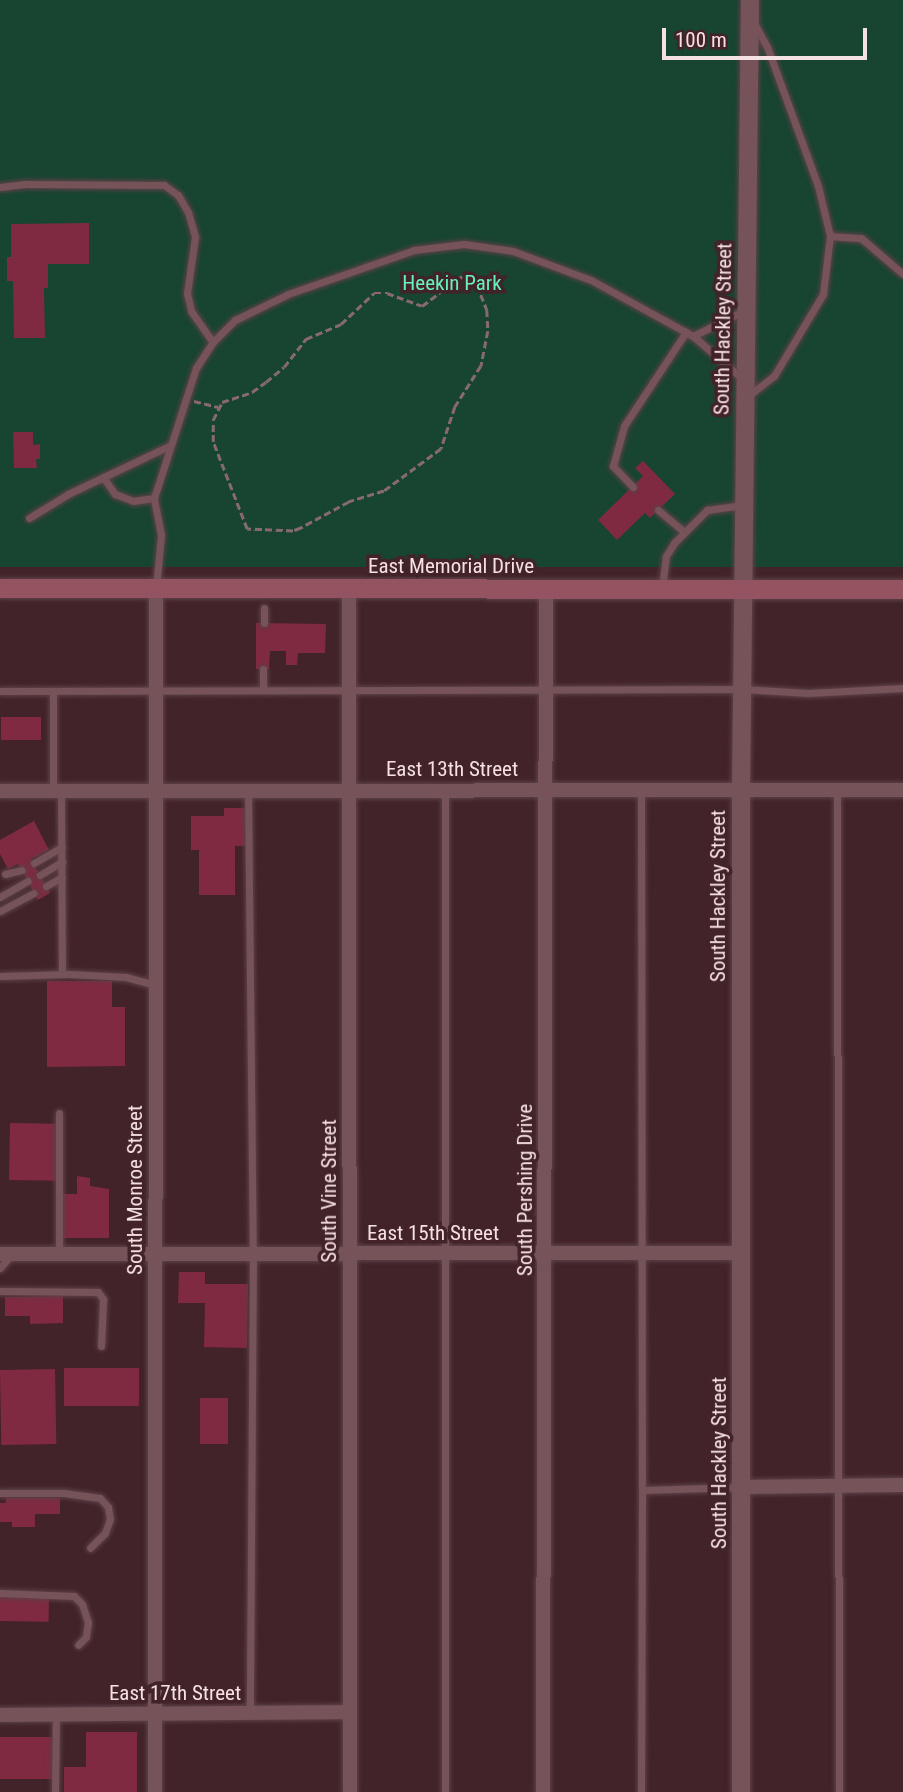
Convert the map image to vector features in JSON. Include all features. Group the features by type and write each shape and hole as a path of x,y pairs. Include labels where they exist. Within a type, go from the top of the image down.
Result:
{"main road":[{"name":"East Memorial Drive","path":"0,588 903,589"}],"street":[{"name":"South Hackley Street","path":"741,1792 742,589 750,7"},
{"name":"South Monroe Street","path":"155,1792 156,589"},
{"name":"South Vine Street","path":"349,589 350,1792"},
{"name":"South Pershing Drive","path":"543,1792 546,589"},
{"name":"East 13th Street","path":"0,791 903,790"},
{"name":"East 15th Street","path":"6,1254 741,1253"},
{"path":"742,1487 903,1485"},
{"name":"East 17th Street","path":"0,1715 349,1712"}],"lane":[{"path":"156,589 161,535 154,498 196,368 213,342 235,320 288,294 414,250 464,244 513,251 591,280 689,334 745,389 774,376 823,294 830,236 818,186 750,7"},
{"path":"0,187 25,184 164,184 178,195 188,212 195,237 187,293 191,311 213,342"},
{"path":"830,236 861,238 903,274"},
{"path":"633,487 613,466 624,426 689,334 724,323 746,309"},
{"path":"29,518 103,477 169,446"},
{"path":"103,477 115,494 132,502 154,498"},
{"path":"662,589 666,556 684,533 707,510 743,505"},
{"path":"659,510 684,533"},
{"path":"264,608 264,623"},
{"path":"263,669 263,690"},
{"path":"0,691 742,690 808,693 903,688"},
{"path":"53,691 62,847 62,974"},
{"path":"445,790 445,1792"},
{"path":"837,790 839,1792"},
{"path":"248,791 253,1255 250,1713"},
{"path":"641,791 641,1792"},
{"path":"34,863 62,847"},
{"path":"40,874 62,862"},
{"path":"5,874 22,870"},
{"path":"46,886 62,877"},
{"path":"0,897 28,881"},
{"path":"0,911 34,893"},
{"path":"0,976 62,974 126,977 156,985"},
{"path":"59,1113 59,1255"},
{"path":"0,1268 6,1254"},
{"path":"0,1291 98,1292 103,1299 101,1346"},
{"path":"642,1490 742,1487"},
{"path":"0,1493 64,1493 100,1499 108,1507 110,1519 105,1533 89,1548"},
{"path":"0,1593 74,1595 82,1604 88,1622 86,1637 78,1645"},
{"path":"55,1792 56,1714"}],"path":[{"path":"465,277 472,279 482,296 487,310 488,331 481,366 455,407 443,447 384,491 349,502 301,528 293,531 247,529 213,442 213,420 218,407 222,402 252,392 266,382 284,367 306,339 341,324 374,293 387,293 422,306 454,279 465,277"},
{"path":"188,399 218,407"}],"green space":[{"name":"Heekin Park","path":"0,0 903,0 903,567 0,567"}],"building":[{"path":"89,223 89,264 48,264 48,288 44,288 45,338 14,338 13,281 7,281 7,257 11,257 11,224"},
{"path":"13,432 33,432 33,445 40,444 40,459 36,459 37,468 14,468"},
{"path":"643,461 675,494 650,518 645,513 617,540 598,520 643,476 635,468"},
{"path":"256,623 326,624 325,653 298,653 297,665 286,665 286,651 270,651 269,669 256,669"},
{"path":"1,717 41,717 41,740 1,740"},
{"path":"224,808 245,808 245,846 235,846 235,895 199,895 199,850 191,850 191,816 224,816"},
{"path":"34,821 49,850 31,859 50,893 38,900 18,864 8,869 0,854 0,840"},
{"path":"47,981 112,981 112,1007 125,1007 125,1066 47,1067"},
{"path":"10,1123 59,1124 58,1181 9,1180"},
{"path":"77,1176 90,1178 90,1186 109,1189 109,1238 62,1238 59,1194 77,1194"},
{"path":"179,1272 205,1272 205,1284 248,1284 247,1348 204,1347 205,1303 178,1303"},
{"path":"63,1296 63,1323 30,1324 30,1316 5,1316 5,1297"},
{"path":"64,1368 139,1368 139,1406 64,1406"},
{"path":"55,1369 56,1444 1,1445 0,1370"},
{"path":"200,1398 228,1398 228,1444 200,1444"},
{"path":"6,1498 60,1498 60,1514 35,1514 35,1527 12,1527 12,1522 0,1522 0,1503 6,1503"},
{"path":"0,1597 49,1598 49,1622 0,1621"},
{"path":"86,1732 137,1732 137,1792 64,1792 64,1767 86,1767"},
{"path":"0,1737 56,1737 56,1779 0,1779"}]}
